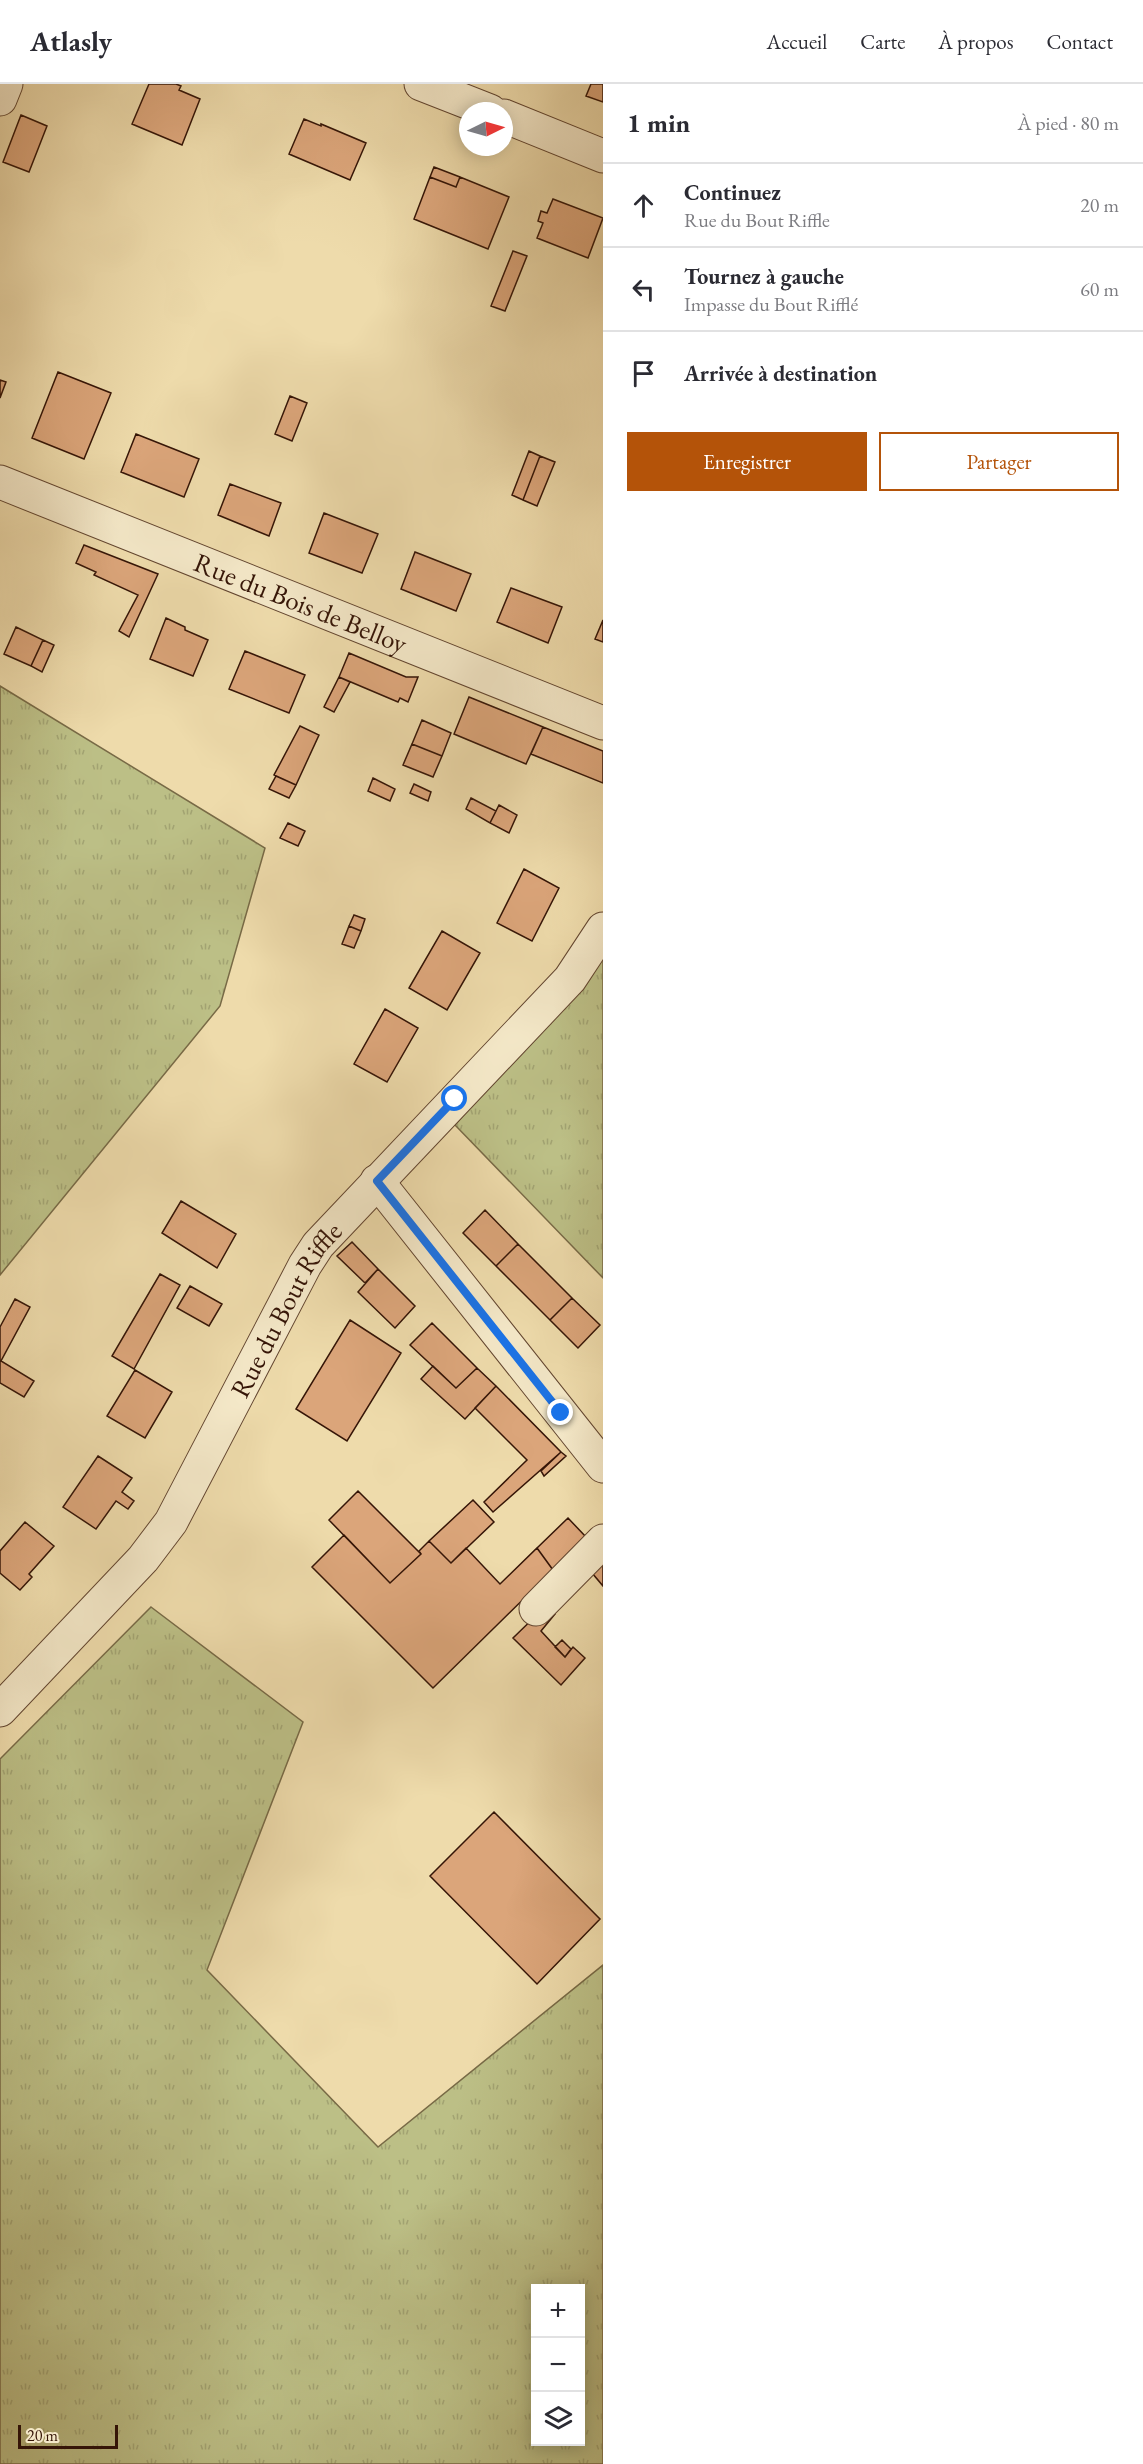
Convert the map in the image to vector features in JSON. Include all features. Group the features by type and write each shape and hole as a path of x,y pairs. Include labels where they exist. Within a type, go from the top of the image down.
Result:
{"street":[{"path":"0,99 6,84"},
{"path":"421,84 467,102"},
{"path":"513,120 603,156"},
{"name":"Rue du Bois de Belloy","path":"0,482 603,723"},
{"name":"Rue du Bout Riffle","path":"0,1710 157,1542 182,1503 305,1265 330,1231 570,979 603,929"},
{"path":"377,1181 603,1466"},
{"path":"536,1609 603,1541"}],"green space":[{"path":"0,686 265,848 220,1006 0,1275"},
{"path":"603,949 603,1278 455,1125"},
{"path":"151,1607 303,1722 207,1970 378,2147 603,1965 603,2464 0,2464 0,1759"}],"building":[{"path":"149,84 176,84 181,86 179,90 200,99 182,145 132,124"},
{"path":"591,84 603,84 603,102 586,96"},
{"path":"21,115 47,126 29,172 3,162"},
{"path":"304,119 366,143 350,180 289,154"},
{"path":"434,167 460,177 456,187 430,177"},
{"path":"430,177 456,187 460,177 509,197 488,249 414,219"},
{"path":"553,199 603,218 588,258 537,238 543,223 538,221 541,211 547,213"},
{"path":"513,251 527,256 505,311 491,306"},
{"path":"58,372 111,393 84,459 32,438"},
{"path":"0,380 6,382 0,398"},
{"path":"290,396 307,403 292,441 275,434"},
{"path":"136,434 199,459 184,497 121,472"},
{"path":"529,451 540,456 523,500 512,495"},
{"path":"540,456 555,462 537,506 523,500"},
{"path":"230,484 281,503 269,536 218,515"},
{"path":"324,513 378,534 362,573 309,553"},
{"path":"84,545 158,574 129,637 119,631 138,595 94,575 96,572 76,563"},
{"path":"415,552 471,574 456,611 401,589"},
{"path":"511,588 562,607 548,643 497,622"},
{"path":"166,618 185,627 185,630 208,640 193,676 150,659"},
{"path":"603,620 603,642 595,639"},
{"path":"16,627 43,640 31,666 4,654"},
{"path":"43,640 54,645 42,672 31,666"},
{"path":"245,651 305,675 289,713 229,689"},
{"path":"349,653 406,677 418,677 408,702 400,698 398,702 339,677"},
{"path":"339,677 350,682 334,712 324,707"},
{"path":"469,697 543,727 526,764 454,734"},
{"path":"422,720 451,733 442,756 412,744"},
{"path":"300,726 319,735 296,785 274,775"},
{"path":"543,727 603,751 603,783 531,754"},
{"path":"412,744 442,756 433,777 403,765"},
{"path":"276,776 296,785 289,798 269,789"},
{"path":"373,778 395,789 390,801 368,791"},
{"path":"414,784 431,792 428,801 410,793"},
{"path":"471,798 496,811 490,823 466,809"},
{"path":"499,805 517,815 509,833 490,823"},
{"path":"288,823 305,831 298,846 280,838"},
{"path":"524,869 559,888 532,941 497,923"},
{"path":"354,915 365,919 361,931 349,926"},
{"path":"349,926 361,931 354,948 342,944"},
{"path":"442,931 480,953 447,1010 409,988"},
{"path":"385,1009 418,1028 387,1082 354,1064"},
{"path":"181,1201 236,1234 217,1268 162,1233"},
{"path":"485,1210 518,1244 496,1266 463,1233"},
{"path":"352,1242 378,1269 365,1283 337,1256"},
{"path":"518,1244 572,1298 550,1320 496,1266"},
{"path":"378,1269 415,1306 395,1328 358,1292"},
{"path":"160,1274 180,1285 134,1369 112,1356"},
{"path":"190,1286 222,1304 209,1326 177,1308"},
{"path":"572,1298 600,1325 578,1348 550,1320"},
{"path":"15,1299 30,1307 1,1361 34,1381 24,1397 0,1383 0,1327"},
{"path":"350,1320 401,1353 347,1441 296,1409"},
{"path":"432,1323 477,1368 456,1388 410,1345"},
{"path":"433,1366 456,1388 477,1368 496,1386 465,1419 421,1379"},
{"path":"135,1370 172,1392 145,1438 107,1416"},
{"path":"496,1386 561,1452 493,1512 484,1502 527,1460 475,1408"},
{"path":"561,1452 566,1456 544,1476 541,1471"},
{"path":"98,1456 132,1478 122,1492 134,1501 128,1509 116,1501 96,1529 63,1507"},
{"path":"358,1491 421,1554 390,1583 329,1520"},
{"path":"473,1500 494,1522 451,1563 429,1541"},
{"path":"568,1518 586,1537 553,1570 537,1548"},
{"path":"25,1522 54,1546 29,1574 32,1577 20,1590 0,1573 0,1551"},
{"path":"344,1535 390,1583 421,1554 419,1551 429,1541 451,1563 466,1548 500,1584 537,1548 553,1570 433,1688 312,1567"},
{"path":"603,1552 603,1586 587,1567"},
{"path":"547,1605 555,1614 541,1631 565,1657 573,1647 585,1658 561,1685 513,1638"},
{"path":"562,1640 571,1649 565,1657 555,1647"},
{"path":"494,1812 600,1919 537,1984 430,1876"}],"route":[{"path":"455,1099 377,1181 561,1413"}]}
